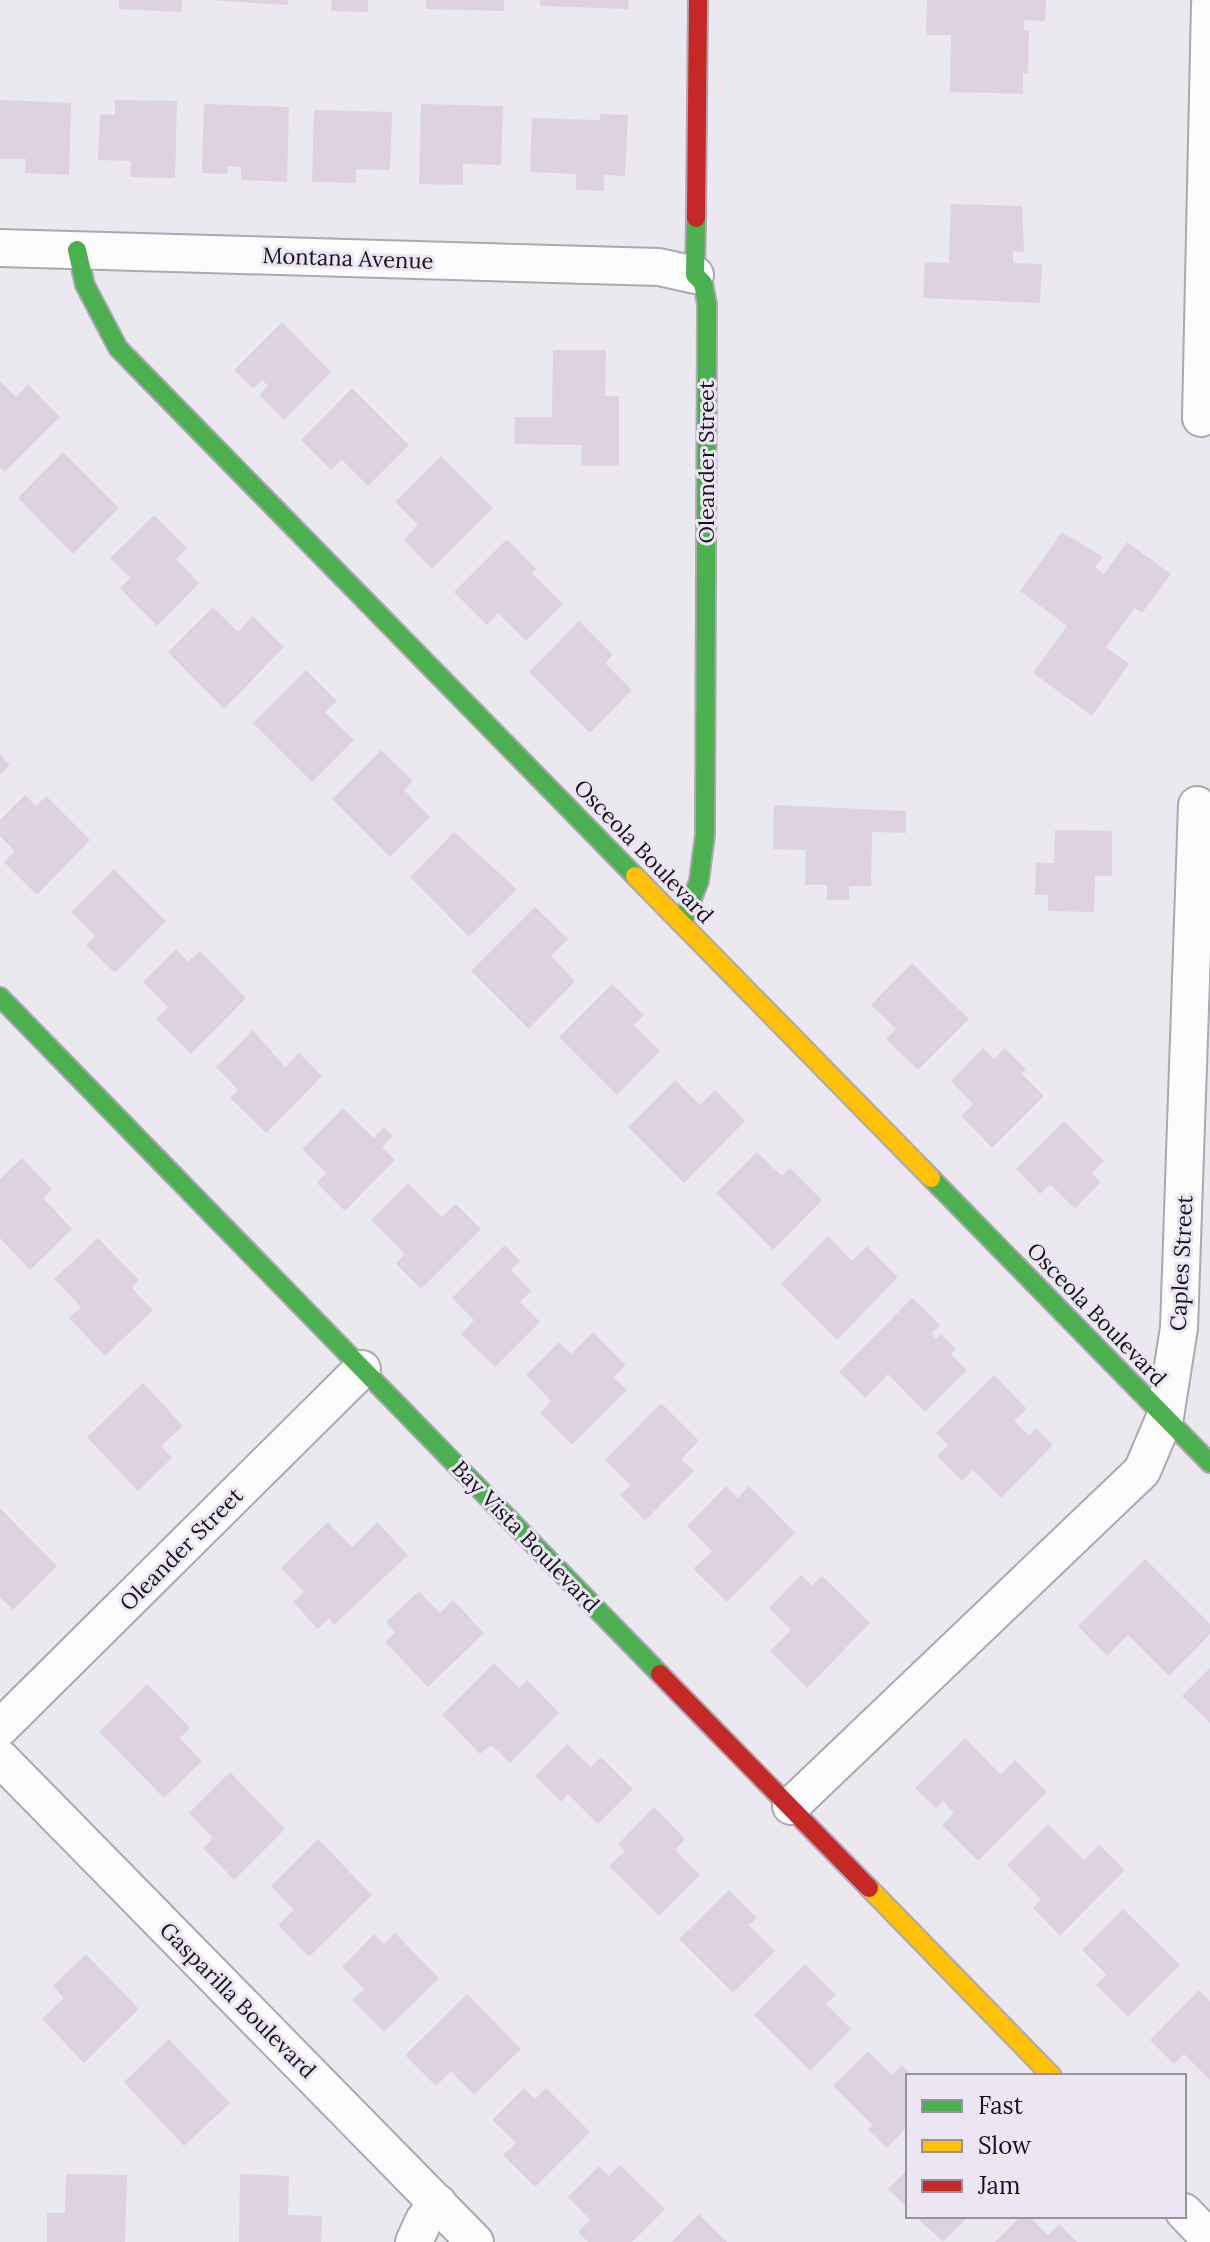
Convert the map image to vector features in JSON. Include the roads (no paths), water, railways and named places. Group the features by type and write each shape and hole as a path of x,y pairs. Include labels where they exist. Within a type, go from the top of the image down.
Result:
{"street":[{"name":"Oleander Street","path":"682,924 699,881 705,835 707,304 703,283 695,275 698,0"},
{"path":"1201,418 1210,4"},
{"name":"Montana Avenue","path":"0,248 659,267 695,275"},
{"name":"Osceola Boulevard","path":"77,250 85,285 118,348 1210,1463"},
{"name":"Caples Street","path":"791,1806 1142,1471 1165,1417 1179,1328 1197,805"},
{"name":"Bay Vista Boulevard","path":"0,997 1050,2074"},
{"name":"Oleander Street","path":"0,1728 362,1369"},
{"name":"Gasparilla Boulevard","path":"0,1758 475,2242"},
{"path":"414,2242 424,2220 438,2203"},
{"path":"1186,2214 1210,2239"}]}
